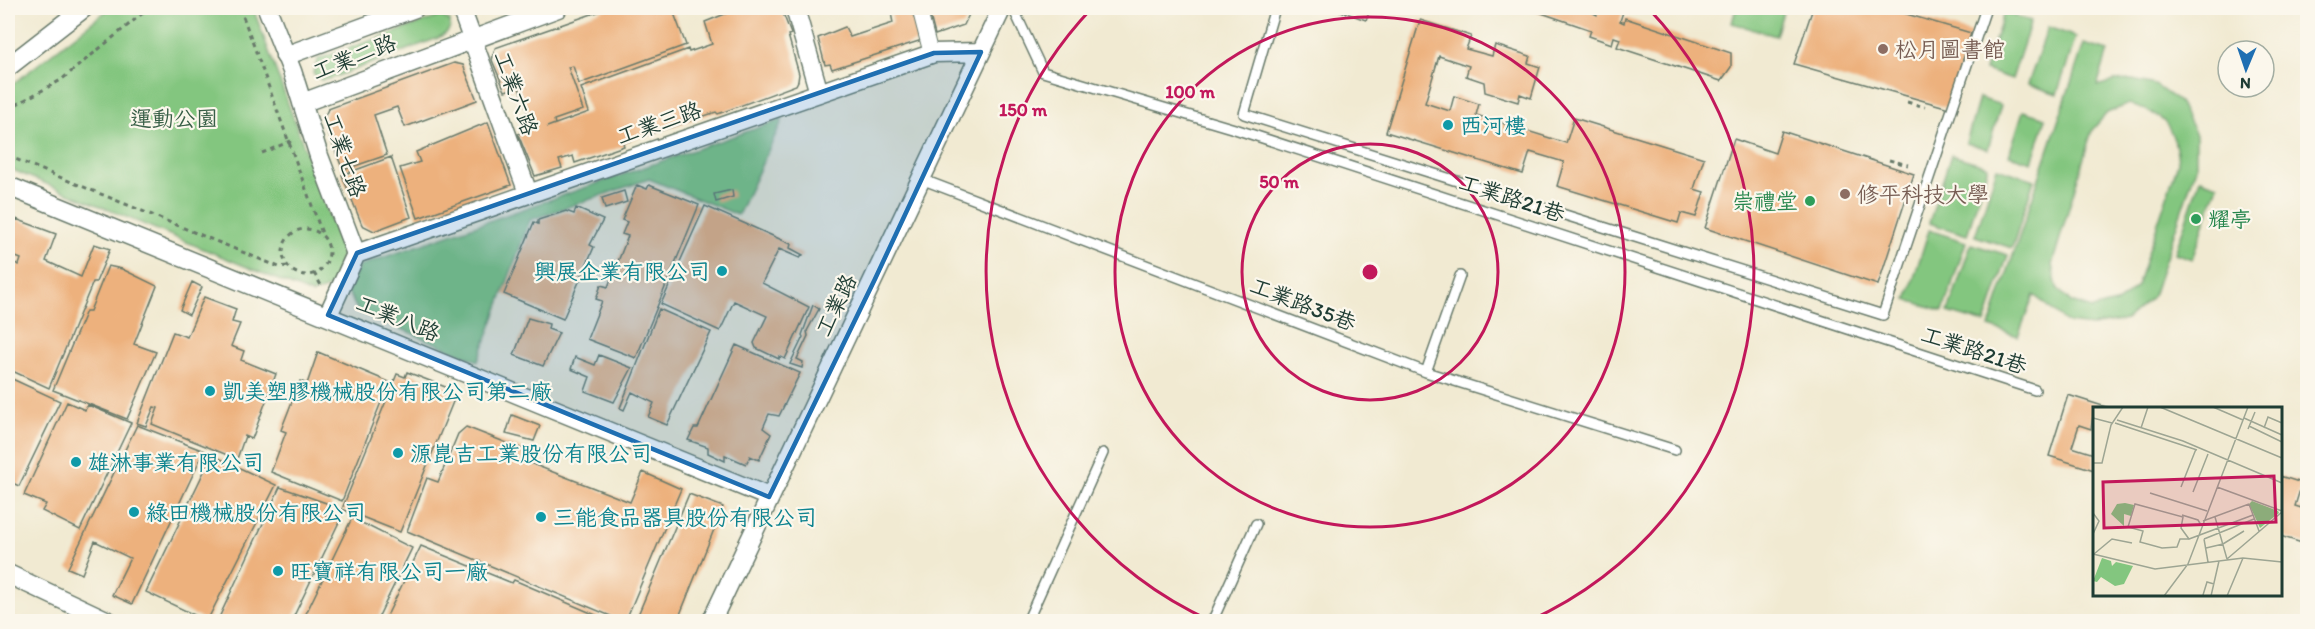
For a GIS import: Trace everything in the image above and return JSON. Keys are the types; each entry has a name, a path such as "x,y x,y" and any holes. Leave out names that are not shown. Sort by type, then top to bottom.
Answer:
{"street":[{"path":"8,67 84,8"},
{"name":"工業七路","path":"267,8 356,254"},
{"name":"工業二路","path":"285,56 415,8"},
{"name":"工業六路","path":"460,8 528,194"},
{"name":"工業二路","path":"302,103 558,8"},
{"path":"795,8 819,93"},
{"path":"919,8 931,54"},
{"name":"工業路","path":"711,621 1002,8"},
{"name":"工業三路","path":"356,254 931,54 981,52"},
{"name":"工業八路","path":"8,186 769,497"},
{"path":"328,315 356,254"},
{"path":"8,574 110,621"}],"lane":[{"name":"工業路21巷","path":"1013,8 1043,72 1238,130 2035,390"},
{"path":"1238,130 1275,8"},
{"path":"1244,114 1883,315 1986,8"},
{"name":"工業路35巷","path":"921,179 1426,372 1675,450"},
{"path":"1426,372 1460,276"},
{"path":"1027,621 1103,453"},
{"path":"1212,621 1256,524"}],"path":[{"path":"8,109 61,80 149,8"},
{"path":"8,156 279,267 288,266 301,274 312,274 322,269 329,252 291,141 240,8"},
{"path":"1907,102 1925,107"},
{"path":"262,153 291,141"},
{"path":"1889,160 1908,165"},
{"path":"288,266 283,248 290,233 298,229 310,230 323,236"}],"highlighted area":[{"path":"981,52 875,279 769,497 328,315 351,261 357,253 934,53"}],"green space":[{"name":"運動公園","path":"110,8 253,8 343,253 331,287 312,294 8,168 8,88"},
{"path":"1736,8 1784,8 1776,36 1732,23"},
{"path":"2004,13 2031,21 2012,79 1985,70"},
{"path":"441,16 450,21 450,27 438,38 332,78 321,80 313,73 318,59"},
{"path":"2048,27 2076,37 2057,94 2028,84"},
{"path":"2084,44 2108,51 2097,86 2114,81 2133,80 2155,85 2179,102 2196,135 2196,168 2153,296 2126,320 2092,326 2068,323 2034,295 2018,336 1989,327","holes":["2129,104 2141,108 2166,123 2174,140 2178,163 2137,286 2119,302 2092,309 2071,302 2057,288 2052,265 2092,130 2107,113"]},
{"path":"1979,98 2001,105 1988,149 1966,143"},
{"path":"2023,111 2046,118 2032,162 2009,155"},
{"path":"783,119 738,215 649,179 530,220 478,361 358,311 348,292 359,266"},
{"path":"1951,155 1988,166 1967,235 1929,223"},
{"path":"1997,168 2034,180 2012,248 1975,236"},
{"name":"耀亭","path":"2200,179 2218,185 2192,259 2175,253"},
{"path":"1929,230 1966,242 1943,311 1907,300"},
{"path":"1971,244 2008,255 1985,323 1948,312"}],"building":[{"path":"609,8 672,8 686,45 579,84 573,66 568,67 583,110 554,120 555,124 547,127 589,112 581,88 688,49 689,52 712,44 705,22 730,12 729,8 781,8 791,34 788,35 799,74 798,81 796,85 718,114 716,112 623,143 624,146 575,163 573,156 559,160 562,168 535,176 518,134 533,129 519,87 505,91 492,60 495,48"},
{"path":"890,8 913,8 922,40 832,69 830,64 825,65 818,38 845,27 850,37 893,23"},
{"path":"928,8 972,8 964,25 935,35"},
{"path":"1332,8 1371,8 1366,20"},
{"path":"1527,8 1595,8 1593,13 1597,15 1600,8 1623,12 1620,21 1624,23 1625,18 1731,53 1731,67 1721,81 1617,47 1620,39 1614,37 1612,44 1589,36 1591,30"},
{"name":"松月圖書館","path":"1813,8 1886,8 1971,33 1949,108 1794,64"},
{"name":"西河樓","path":"1420,20 1471,36 1466,49 1492,56 1495,45 1530,56 1528,63 1540,67 1531,98 1520,94 1518,102 1485,92 1484,82 1466,76 1469,66 1439,56 1425,103 1450,111 1454,96 1479,104 1476,115 1566,143 1574,118 1704,158 1694,189 1704,192 1696,217 1681,213 1678,223 1557,186 1564,162 1530,152 1523,174 1386,132"},
{"path":"454,63 463,65 477,100 405,127 397,107 374,115 387,155 343,170 323,120 328,109"},
{"path":"488,122 511,185 418,218 400,168 420,162 416,152"},
{"name":"崇禮堂","path":"1782,131 1914,174 1878,285 1705,228 1734,139 1775,153"},
{"path":"391,157 411,217 374,231 362,225 342,175"},
{"path":"637,185 647,189 649,185 699,205 636,358 587,339 602,301 596,299 601,285 608,287 628,236 622,234 627,222 622,220"},
{"path":"732,190 733,197 716,202 714,194"},
{"path":"624,191 627,202 605,209 602,198"},
{"name":"興展企業有限公司","path":"705,206 791,244 790,248 803,255 800,258 779,249 762,283 809,307 785,359 779,356 779,359 756,348 754,343 767,316 734,301 720,331 661,304"},
{"path":"576,208 603,220 590,245 594,247 563,319 504,294 534,222 538,224 538,220 566,211 574,214"},
{"path":"16,219 56,234 46,261 81,277 94,244 110,249 96,282 93,282 49,388 8,369 8,260 19,265 21,259 8,254 8,243"},
{"path":"108,266 122,269 157,286 134,344 156,352 127,419 53,390 86,311 90,311"},
{"path":"192,282 202,287 189,315 180,310"},
{"name":"凱美塑膠機械股份有限公司第二廠","path":"204,297 236,309 232,322 240,324 231,346 244,351 241,360 276,374 252,439 245,436 237,459 152,424 158,408 154,407 146,426 137,423 173,332 187,337"},
{"path":"813,305 819,309 807,331 808,336 797,359 803,362 802,368 790,364 803,337"},
{"path":"659,309 711,332 667,425 648,417 654,403 632,392 624,410 620,408"},
{"path":"528,318 549,324 548,329 559,333 543,366 514,355"},
{"path":"736,345 800,373 779,416 769,414 763,428 771,434 759,460 750,456 746,464 725,455 725,461 708,453 708,447 688,440 694,428 698,428"},
{"path":"318,352 389,382 342,501 271,472 286,432 281,430 300,381 307,384"},
{"path":"599,355 632,368 614,402 585,391 590,377 571,369 575,357 595,365"},
{"name":"源崑吉工業股份有限公司","path":"407,372 448,388 446,393 455,397 400,532 342,509 397,374 405,377"},
{"path":"8,377 60,401 19,486 8,481"},
{"path":"2068,395 2106,407 2093,407 2091,429 2079,425 2072,447 2093,454 2093,470 2049,456"},
{"name":"雄淋事業有限公司","path":"67,402 85,410 88,405 131,423 80,530 42,511 46,504 24,495"},
{"path":"512,415 540,426 534,441 506,434"},
{"name":"綠田機械股份有限公司","path":"137,425 204,451 132,604 112,595 130,558 95,541 82,574 68,568"},
{"name":"三能食品器具股份有限公司","path":"466,427 525,450 522,460 630,502 643,472 681,489 625,622 407,531 427,478 438,482 458,434"},
{"path":"212,455 276,485 207,621 146,592"},
{"path":"2282,477 2302,483 2295,506 2308,510 2308,545 2282,537"},
{"name":"旺寶祥有限公司一廠","path":"280,487 332,505 326,515 340,520 291,622 217,622"},
{"path":"689,494 723,507 677,622 635,622"},
{"path":"352,518 412,548 376,622 302,622"},
{"path":"421,546 512,583 514,580 612,622 384,622"}],"place":[{"name":"松月圖書館","path":"1883,49"},
{"name":"西河樓","path":"1448,125"},
{"name":"修平科技大學","path":"1845,194"},
{"name":"崇禮堂","path":"1810,201"},
{"name":"耀亭","path":"2196,219"},
{"name":"興展企業有限公司","path":"722,271"},
{"name":"凱美塑膠機械股份有限公司第二廠","path":"210,391"},
{"name":"源崑吉工業股份有限公司","path":"398,453"},
{"name":"雄淋事業有限公司","path":"76,462"},
{"name":"綠田機械股份有限公司","path":"134,512"},
{"name":"三能食品器具股份有限公司","path":"541,517"},
{"name":"旺寶祥有限公司一廠","path":"278,571"}]}
